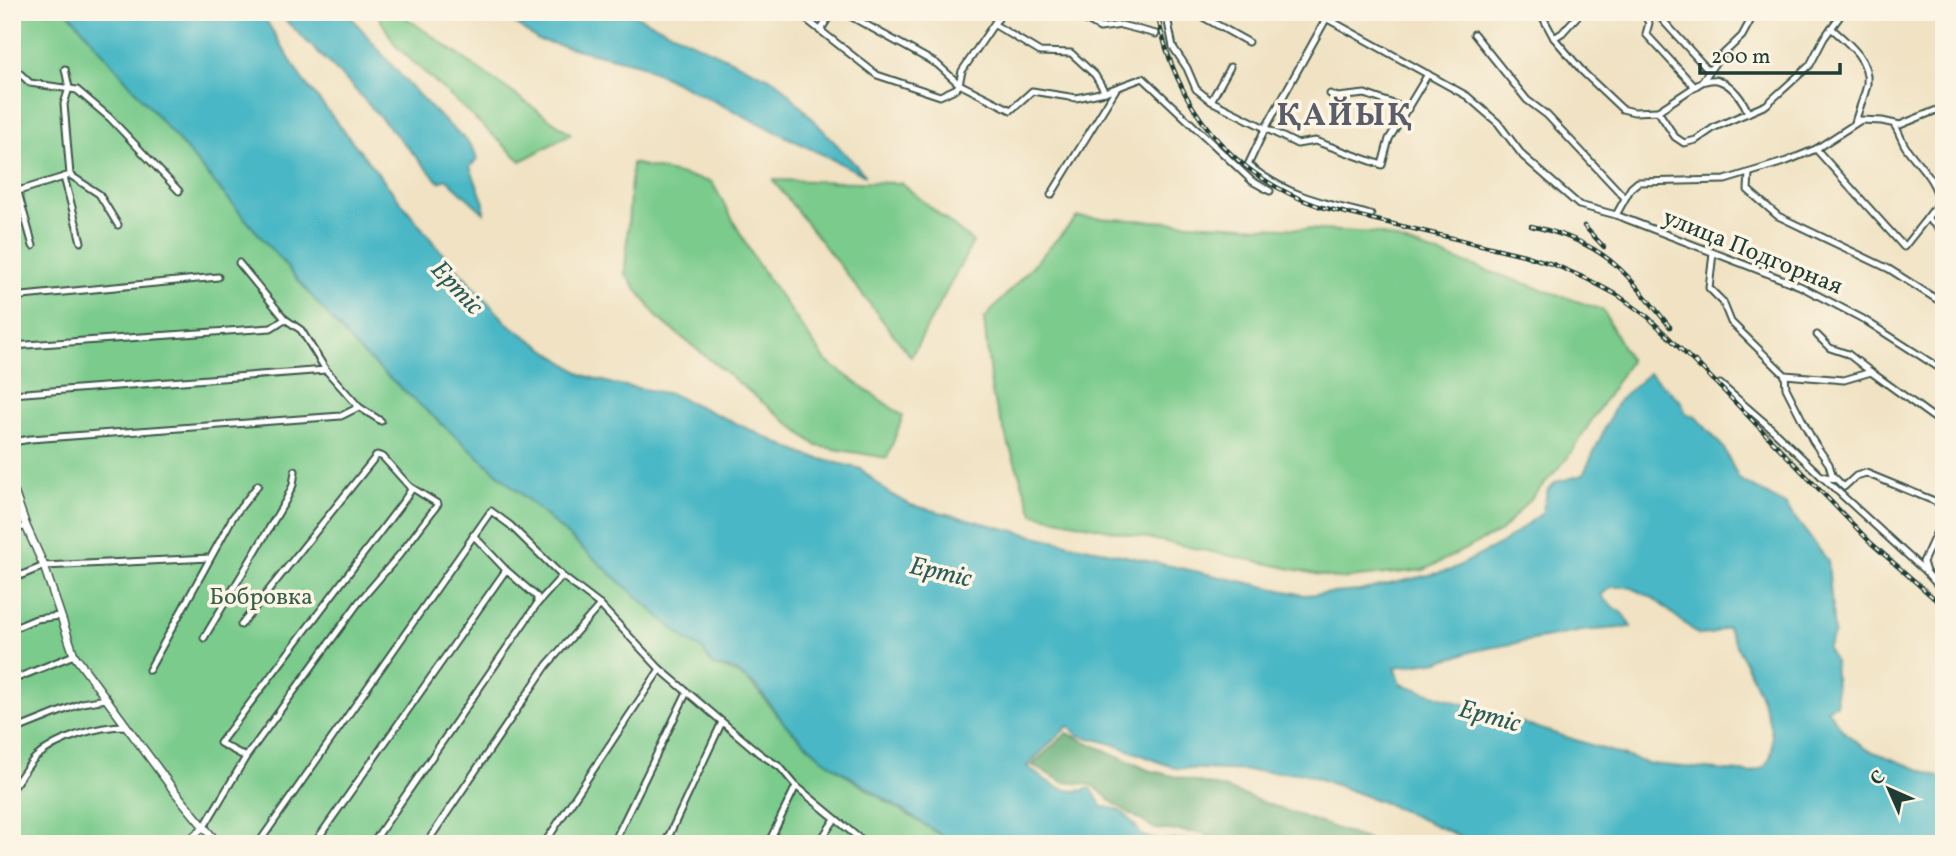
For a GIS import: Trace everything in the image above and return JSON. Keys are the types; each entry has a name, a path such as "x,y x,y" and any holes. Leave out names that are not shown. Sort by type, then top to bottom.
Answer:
{"street":[{"path":"797,12 877,75 940,96 957,88 962,71 1002,12"},
{"path":"820,31 832,12"},
{"path":"843,12 937,64 959,84 1012,110 1032,91 1076,98 1116,89 1143,78 1252,181 1270,191"},
{"path":"986,12 1040,52 1071,53 1095,75 1105,92"},
{"path":"1071,12 1100,28 1121,25 1156,34"},
{"path":"1166,12 1173,47 1188,68 1196,89 1211,101 1297,144 1315,141 1382,165 1389,139 1428,75"},
{"path":"1194,12 1248,42"},
{"name":"улица Подгорная","path":"1315,12 1328,15 1478,105 1498,124 1523,156 1579,205 1616,215 1800,286 1839,305 1944,371"},
{"path":"1540,12 1554,38 1583,72 1622,109 1634,112 1658,111 1693,86 1713,80 1723,81 1739,96 1748,113"},
{"path":"1554,38 1581,12"},
{"path":"1702,82 1742,36 1755,12"},
{"path":"1658,111 1675,137 1684,142 1696,141 1715,127 1766,106 1810,65 1843,12"},
{"path":"1693,86 1646,34 1649,23 1645,14 1657,14 1709,71"},
{"path":"1328,15 1248,165 1286,191 1371,215"},
{"path":"1831,28 1855,50 1864,67 1866,86 1855,122"},
{"path":"1474,34 1522,95 1541,109 1625,198"},
{"path":"12,66 30,83 77,90 110,118 179,191"},
{"path":"1211,101 1230,67"},
{"path":"65,69 69,88 64,104 69,143 67,176 81,242"},
{"path":"1051,195 1116,89"},
{"path":"1330,94 1338,97 1365,94 1408,109"},
{"path":"1616,215 1635,184 1643,181 1725,180 1816,149 1855,122 1868,120 1895,126 1944,107"},
{"path":"1816,149 1904,247 1927,218 1942,205 1934,184 1905,145 1895,126"},
{"path":"12,171 15,192 33,246"},
{"path":"1749,173 1748,190 1778,216 1889,269 1944,304"},
{"path":"15,192 67,176 99,194 118,225"},
{"path":"1927,218 1944,233"},
{"path":"1713,253 1709,288 1723,302 1731,322 1785,375 1844,380 1871,372"},
{"path":"239,263 285,319 302,330 326,370 359,407 380,421"},
{"path":"12,296 218,277"},
{"path":"12,346 271,328 285,319"},
{"path":"1818,335 1830,348 1848,354 1944,425"},
{"path":"12,394 326,370"},
{"path":"1785,375 1786,388 1813,441 1829,464 1835,479 1844,487 1856,476 1866,472 1944,505"},
{"path":"1720,384 1926,572 1944,592"},
{"path":"12,442 341,416 359,407"},
{"path":"184,844 204,827 246,757 359,602 438,504 409,486 383,457 377,455 240,625"},
{"path":"204,638 290,493 295,471"},
{"path":"1821,476 1835,479"},
{"path":"149,670 233,517 258,485"},
{"path":"12,486 75,655 126,726 218,844"},
{"path":"246,757 220,743 405,499 411,490 409,486"},
{"path":"258,844 491,511 510,525 562,576 600,605 660,668 687,692 760,754 780,767 796,786 866,844"},
{"path":"1926,572 1924,556 1944,516"},
{"path":"12,531 26,526"},
{"path":"473,535 506,570 537,597 537,604"},
{"path":"12,579 44,566 210,558"},
{"path":"314,844 506,570"},
{"path":"372,844 537,604 562,576"},
{"path":"426,844 547,664 600,605"},
{"path":"12,629 36,619 60,616"},
{"path":"12,680 75,655"},
{"path":"544,844 660,668"},
{"path":"613,844 687,692"},
{"path":"12,731 82,703 106,699"},
{"path":"665,844 722,722"},
{"path":"12,788 34,758 49,747 97,728 126,726"},
{"path":"768,844 796,786"},
{"path":"818,844 835,820"}],"green space":[{"name":"Бобровка","path":"12,12 68,12 357,349 686,640 703,650 713,666 738,674 755,688 786,725 823,758 949,840 951,844 12,844"},
{"path":"376,12 398,12 571,134 521,161 396,46"},
{"path":"632,163 712,182 755,260 826,361 903,416 887,458 817,446 658,318 625,273"},
{"path":"773,180 901,183 973,242 911,357"},
{"path":"1077,217 1377,233 1603,310 1630,361 1566,460 1501,531 1424,570 1339,579 1033,514 992,396 984,319"},
{"path":"1067,733 1148,770 1224,788 1379,844 1209,844 1204,833 1155,829 1113,803 1093,785 1063,782 1032,765"}],"water":[{"name":"Ертіс","path":"68,12 261,12 302,79 437,247 507,323 583,375 613,384 672,394 805,455 861,469 888,493 911,505 1039,537 1304,595 1359,591 1451,570 1501,544 1542,513 1548,489 1556,482 1583,475 1618,401 1649,373 1681,401 1686,414 1695,416 1723,447 1739,479 1785,505 1828,561 1834,633 1827,648 1834,661 1837,704 1827,709 1844,732 1866,749 1944,779 1944,844 1477,844 1385,803 1303,773 1175,768 1113,744 1078,735 1068,726 1027,766 1064,789 1073,791 1091,788 1102,807 1121,812 1142,836 1157,840 1204,839 1201,844 955,844 823,759 785,724 757,687 732,669 713,666 703,650 686,640 357,349","holes":["1612,587 1630,587 1653,598 1699,635 1711,634 1727,627 1768,717 1772,752 1765,766 1751,773 1650,764 1401,684 1395,667 1440,661 1474,651 1582,631 1631,627 1625,616 1601,595"]},
{"path":"277,12 347,12 409,85 473,149 477,159 470,167 484,203 484,213 447,179 439,182 350,84"},
{"path":"493,12 628,12 778,82 866,176 639,64 538,40"}],"railway":[{"path":"1157,12 1165,46 1177,78 1193,107 1212,133 1234,156 1260,176 1321,207 1524,255 1555,265 1619,296 1648,317 1700,368"},
{"path":"1531,226 1557,233 1596,250 1626,274 1670,327"},
{"path":"1584,226 1604,247"},
{"path":"1695,361 1871,543 1944,607"}],"district":[{"name":"ҚАЙЫҚ","path":"1345,114"}]}
